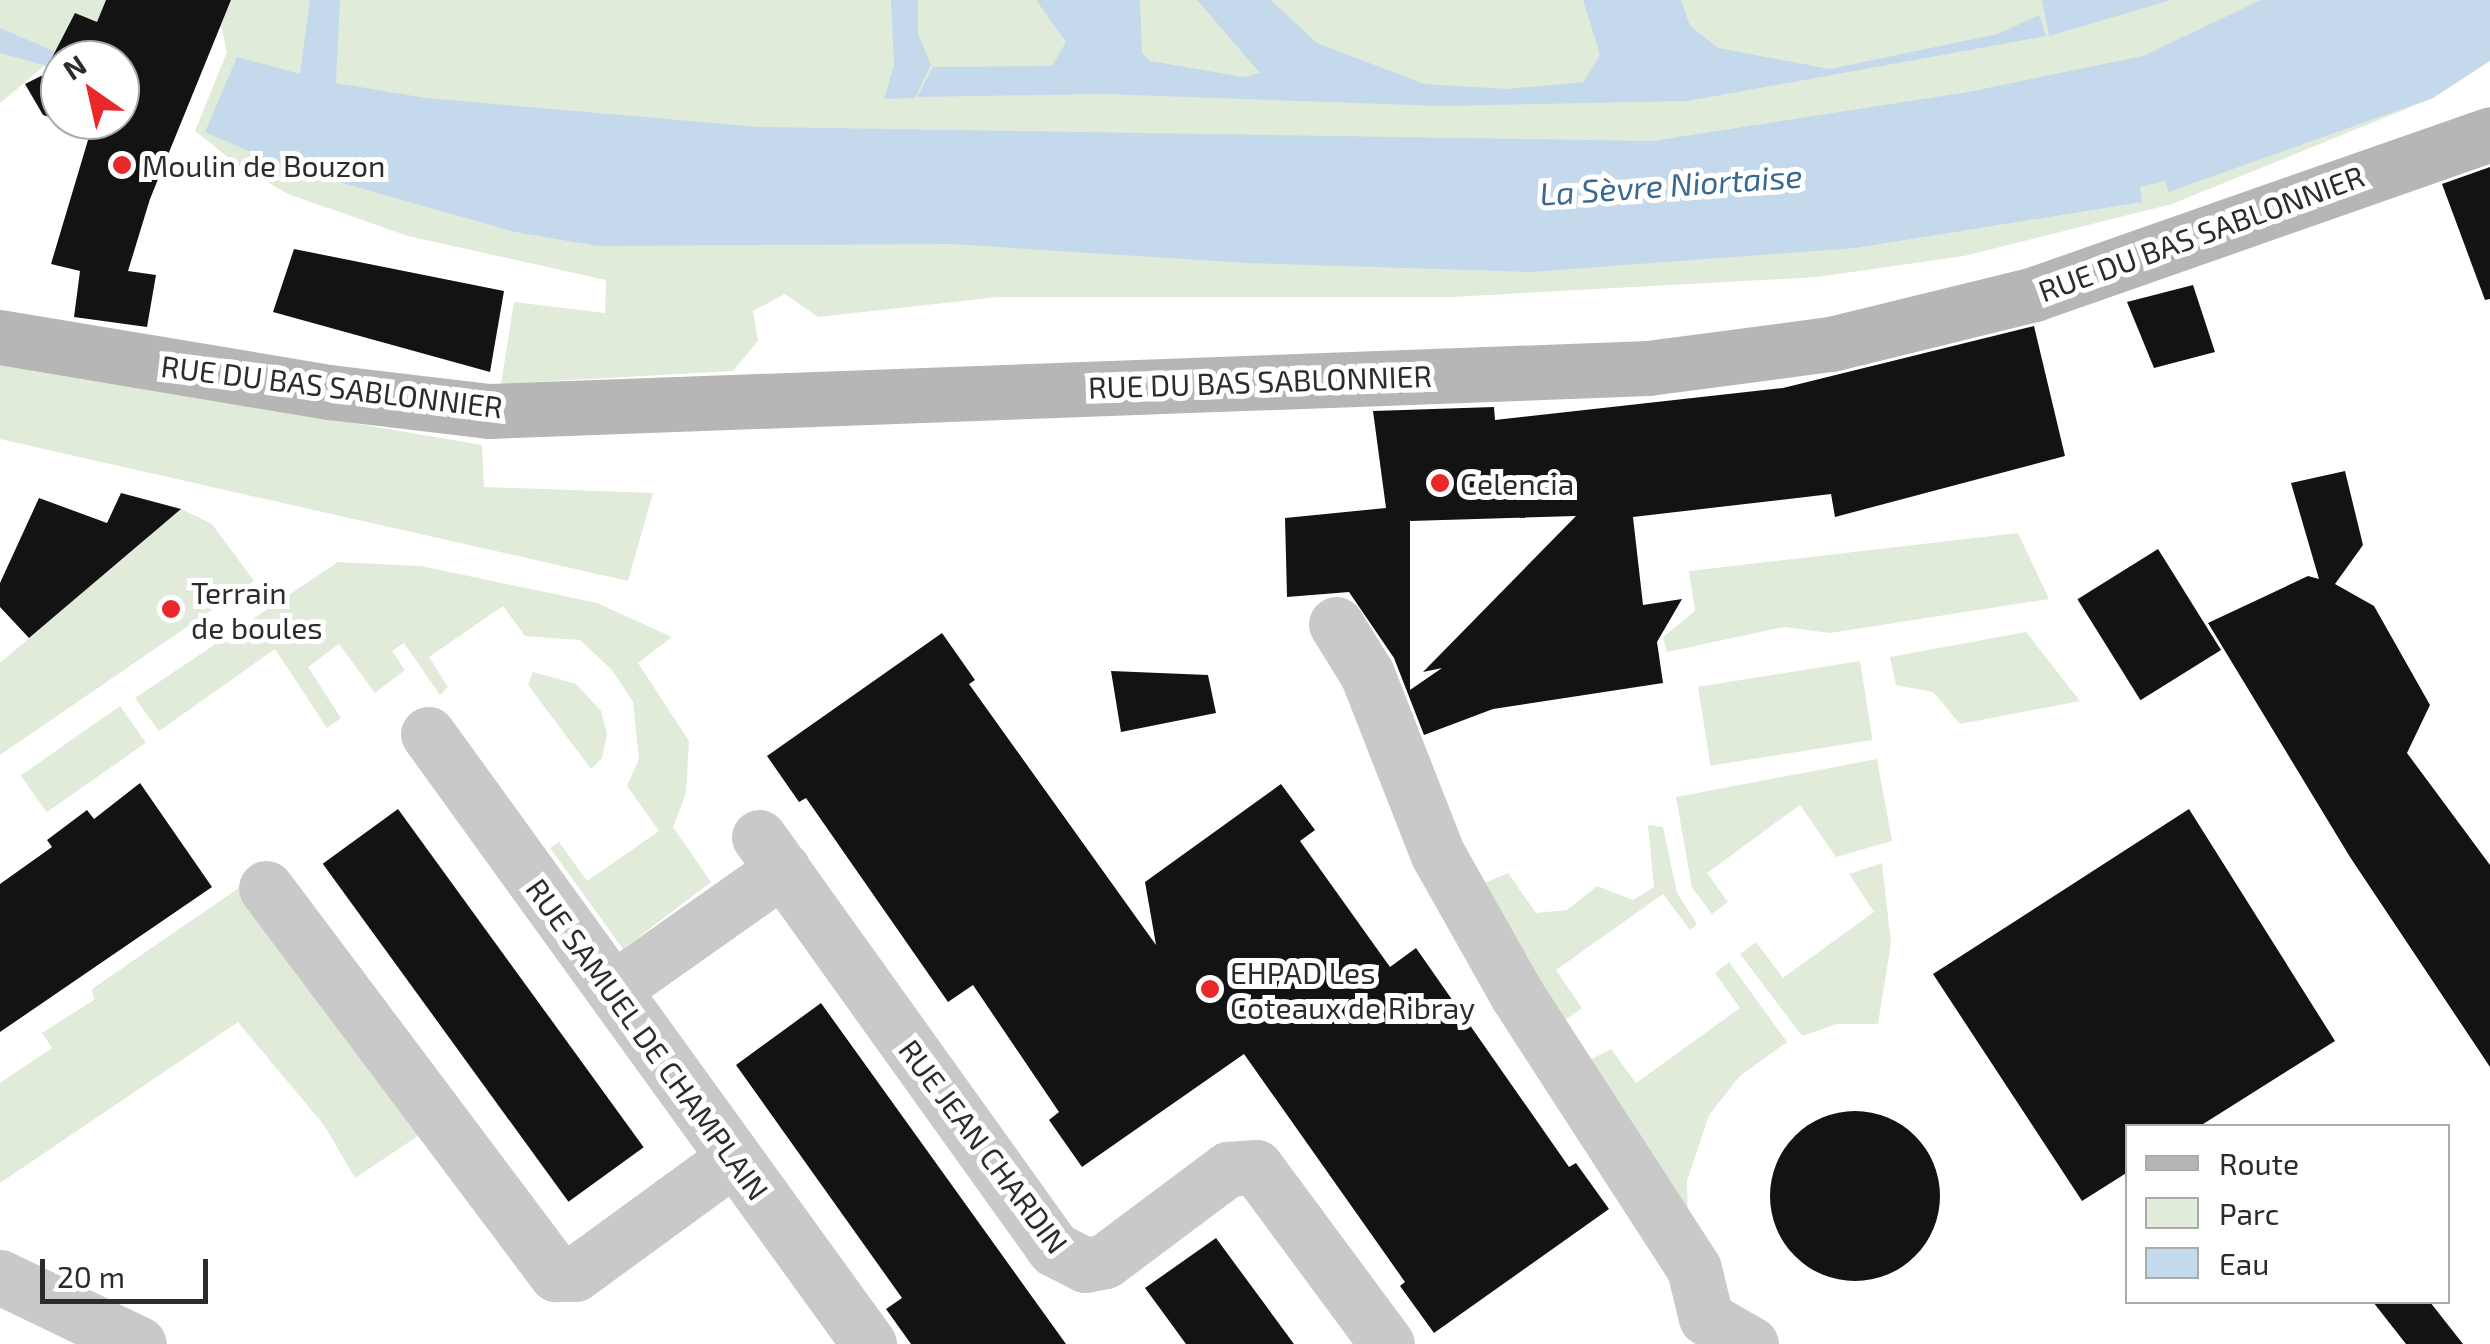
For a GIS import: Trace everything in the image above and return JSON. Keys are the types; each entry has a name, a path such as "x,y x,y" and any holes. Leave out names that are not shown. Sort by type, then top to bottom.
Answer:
{"street":[{"name":"RUE DU BAS SABLONNIER","path":"0,337 329,392 489,411 1648,368 1831,344 2034,294 2490,134"},
{"path":"1336,624 1367,674 1437,852 1545,1042 1694,1269 1708,1335"},
{"name":"RUE SAMUEL DE CHAMPLAIN","path":"428,734 869,1344"},
{"name":"RUE JEAN CHARDIN","path":"612,989 771,853 1054,1250 1086,1265 1105,1261 1228,1169 1256,1167 1387,1344"},
{"path":"266,888 556,1274 575,1274 734,1158"},
{"path":"0,1277 139,1344"}],"green space":[{"path":"0,0 106,0 97,22 75,40 40,40 40,70 0,103"},
{"path":"231,0 2410,0 2433,98 2172,204 1964,256 1817,277 1452,297 998,297 818,317 785,294 753,311 758,341 733,371 501,384 514,302 605,313 606,280 408,236 288,194 238,165 195,131 227,52 221,26"},
{"path":"0,363 482,445 484,487 653,493 628,581 0,439"},
{"path":"181,509 212,524 254,581 0,755 0,663"},
{"path":"2018,533 2049,599 1830,633 1784,627 1667,652 1663,637 1695,611 1689,571"},
{"path":"338,562 421,566 597,603 672,637 638,663 689,741 686,793 673,827 711,882 623,949 550,848 559,842 587,881 659,831 627,786 639,759 633,702 612,670 580,640 525,636 503,606 429,657 448,687 440,695 404,643 392,651 405,670 375,693 339,644 308,667 341,718 327,728 275,649 159,731 135,698"},
{"path":"2026,632 2080,701 1960,724 1933,692 1896,685 1890,657"},
{"path":"1860,661 1873,740 1711,766 1698,687"},
{"path":"533,672 576,684 601,711 607,734 602,758 591,769 528,685"},
{"path":"120,706 146,743 47,812 21,775"},
{"path":"1877,759 1892,841 1836,857 1800,805 1707,873 1728,902 1712,914 1692,888 1676,797"},
{"path":"1648,825 1663,827 1677,893 1697,924 1690,930 1663,894 1556,970 1582,1008 1564,1021 1482,884 1508,873 1536,913 1567,910 1597,886 1633,900 1654,887"},
{"path":"1882,863 1891,943 1878,1024 1837,1024 1802,1036 1740,954 1756,942 1783,978 1874,912 1849,874"},
{"path":"246,883 424,1132 355,1178 324,1125 238,1022 0,1183 0,1083 52,1048 42,1033 94,1000 92,989"},
{"path":"1729,962 1787,1042 1740,1076 1709,1115 1687,1181 1688,1227 1584,1063 1611,1049 1636,1083 1740,1008 1715,973"}],"water":[{"name":"La Sèvre Niortaise","path":"310,0 340,0 336,83 425,98 760,127 1653,141 1968,92 2143,56 2261,0 2490,0 2490,61 2433,98 2168,192 2166,181 2140,187 2142,202 1855,248 1531,272 1246,263 951,244 598,246 515,232 283,166 205,132 237,57 300,74"},
{"path":"891,0 918,0 918,34 931,65 915,98 884,99 894,65"},
{"path":"1036,0 1140,0 1142,53 1150,61 1243,77 1260,73 1197,0 1271,0 1317,43 1424,84 1508,89 1584,82 1600,54 1583,0 1681,0 1690,26 1718,48 1830,69 1998,34 2039,15 2046,36 1688,101 1441,106 1103,94 917,97 933,67 1052,66 1066,42"},
{"path":"2042,0 2171,0 2049,36"},
{"path":"0,28 40,45 40,64 0,53"}],"building":[{"name":"Moulin de Bouzon","path":"106,0 231,0 150,199 128,271 156,275 147,327 74,317 80,271 51,264 88,140 140,140 140,40 61,40 75,13 97,22"},
{"name":"Moulin de Bouzon","path":"40,76 40,110 25,84"},
{"path":"2490,167 2490,299 2485,300 2442,184"},
{"path":"294,249 504,291 490,372 273,312"},
{"path":"2193,285 2215,352 2154,368 2127,302"},
{"path":"2034,326 2065,456 1835,517 1831,494 1633,517 1643,605 1682,599 1657,642 1663,683 1493,709 1424,735 1394,658 1349,592 1287,597 1285,518 1386,508 1373,411 1494,407 1495,420 1783,388","holes":["1576,516 1423,672 1442,668 1410,690 1410,521"]},
{"path":"2345,471 2363,545 2335,584 2374,606 2430,705 2407,753 2490,865 2490,1067 2350,857 2208,623 2308,576 2319,579 2291,483"},
{"path":"121,493 181,509 29,638 0,607 0,583 39,498 107,523"},
{"path":"2158,549 2221,650 2140,700 2077,599"},
{"name":"EHPAD Les Coteaux de Ribray","path":"942,633 975,680 969,684 1156,945 1145,882 1281,784 1315,830 1300,841 1390,967 1416,948 1569,1167 1576,1163 1609,1209 1434,1333 1400,1286 1405,1282 1244,1054 1082,1167 1049,1120 1059,1112 973,985 948,1002 806,798 799,802 767,756"},
{"path":"1111,671 1208,675 1216,713 1121,732"},
{"path":"140,783 212,887 0,1032 0,884 52,847 47,840 87,810 94,819"},
{"path":"398,809 644,1147 568,1202 323,864"},
{"path":"2189,809 2335,1041 2203,1124 2125,1124 2125,1174 2082,1201 1933,974"},
{"path":"821,1003 1066,1344 911,1344 886,1309 902,1298 736,1065"},
{"path":"1855,1111 1887,1118 1915,1136 1933,1164 1940,1196 1933,1228 1915,1256 1887,1274 1855,1281 1823,1274 1795,1256 1777,1228 1770,1196 1777,1164 1795,1136 1823,1118"},
{"path":"1216,1238 1294,1344 1186,1344 1145,1288"},
{"path":"2375,1304 2432,1304 2463,1344 2406,1344"}],"place":[{"name":"Moulin de Bouzon","path":"122,165"},
{"name":"Celencia","path":"1440,483"},
{"name":"Terrain de boules","path":"171,609"},
{"name":"EHPAD Les Coteaux de Ribray","path":"1210,989"}]}
